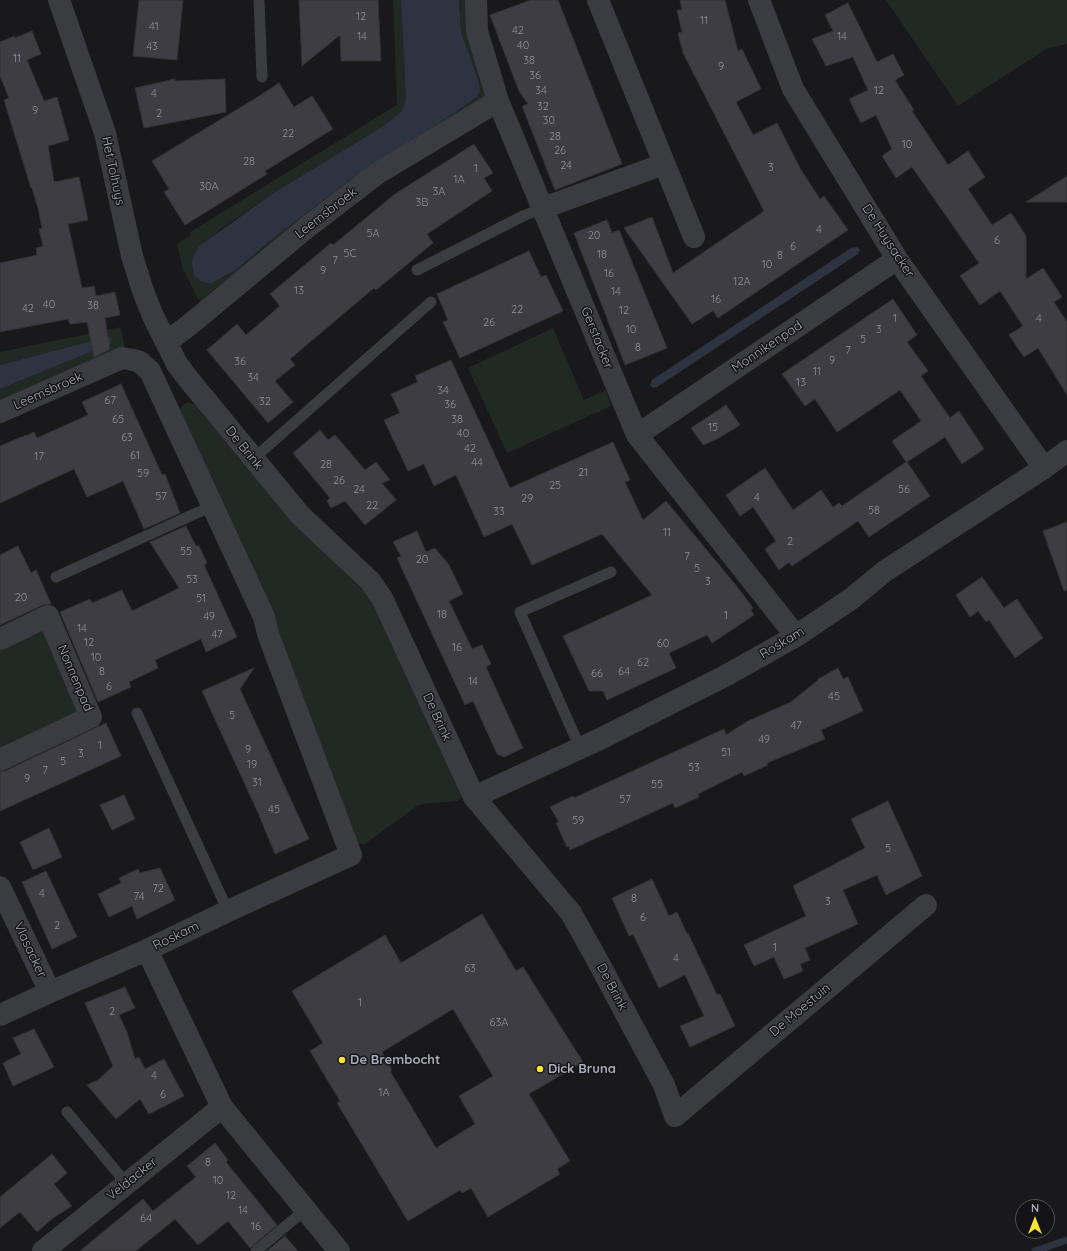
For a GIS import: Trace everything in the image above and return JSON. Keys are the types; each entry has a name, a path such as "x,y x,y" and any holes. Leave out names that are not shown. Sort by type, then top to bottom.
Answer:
{"street":[{"name":"Het Tolhuys","path":"59,0 105,133 132,256 153,316 167,342"},
{"name":"Gerstacker","path":"476,0 478,31 498,101 637,435 796,636"},
{"path":"598,0 694,237"},
{"name":"De Huysacker","path":"759,0 793,88 898,259 1044,468"},
{"name":"Leemsbroek","path":"167,342 305,229 378,173 498,101"},
{"path":"543,208 664,164"},
{"name":"Monnikenpad","path":"637,435 898,259"},
{"name":"De Brink","path":"167,342 178,364 190,381 300,515 370,581 382,598 474,797 571,913 664,1085 675,1116"},
{"name":"Leemsbroek","path":"0,412 118,360 128,358 140,362 150,372 212,506"},
{"name":"Roskam","path":"474,797 580,748 727,675 796,636 851,599 885,571 1044,468 1067,451"},
{"name":"Roskam","path":"0,1015 147,950 351,855 268,634 264,617 212,506"},
{"name":"Nonnenpad","path":"0,638 48,616 91,717 0,760"},
{"name":"Vlasacker","path":"0,887 50,992"},
{"name":"De Moestuin","path":"675,1116 926,905"},
{"path":"147,950 222,1107 339,1251"},
{"name":"Veldacker","path":"42,1251 222,1107"}],"lane":[{"path":"259,0 262,77"},
{"path":"417,270 523,216 543,208"},
{"path":"253,459 431,302"},
{"path":"56,577 212,506"},
{"path":"580,748 520,612 611,572"},
{"path":"137,713 228,911"},
{"path":"67,1112 126,1184"},
{"path":"256,1251 305,1210"}],"shaded area":[{"path":"393,0 401,0 406,100 401,112 382,127 275,192 224,227 199,246 193,257 223,278 236,270 271,240 356,176 447,118 478,79 461,32 459,0 466,0 491,93 219,290 216,288 201,301 198,299 182,267 177,244 191,235 190,232 397,105"},
{"path":"886,0 1067,0 1067,44 1046,49 958,106"},
{"path":"121,327 125,349 0,406 0,389 110,344 107,337 0,365 0,352"},
{"path":"553,328 584,400 606,390 611,406 507,453 468,368"},
{"path":"189,402 194,404 294,523 370,597 460,792 461,797 458,801 417,806 365,844 358,844 180,414 181,408 184,404"},
{"path":"44,624 84,714 0,754 0,644"}],"water":[{"path":"401,0 459,0 461,32 478,79 480,91 477,97 356,176 271,240 236,270 210,284 201,281 194,275 192,264 193,257 199,246 275,192 382,127 401,112 406,100"},
{"path":"857,247 860,250 858,254 657,387 653,388 650,385 652,380 851,248"},
{"path":"107,337 111,338 110,344 0,389 0,365"}],"building":[{"path":"139,0 183,0 177,60 133,56"},
{"path":"299,0 378,0 381,61 341,61 340,35 302,66"},
{"path":"531,0 558,0 622,164 555,190 522,106 528,104 519,91 490,15"},
{"path":"680,0 725,0 738,51 742,49 761,89 736,102 753,135 777,123 801,170 820,199 824,196 848,230 718,318 713,311 692,324 624,228 652,217 673,273 764,211 683,53 678,33 682,32 677,10 682,10"},
{"path":"848,3 877,62 893,54 904,75 895,80 914,110 912,111 948,165 968,151 985,177 968,189 992,225 1011,213 1026,236 1026,279 1043,268 1062,297 1054,302 1067,322 1067,395 1038,348 1024,357 1009,335 1023,326 1000,291 980,305 960,276 979,263 912,167 896,178 882,156 892,149 876,115 861,123 849,99 868,90 853,57 826,66 812,39 833,31 825,15"},
{"path":"32,31 41,54 27,60 44,101 57,97 69,140 48,146 54,182 79,177 88,220 68,224 82,288 94,286 96,296 115,292 120,315 105,318 110,349 94,357 87,322 70,324 68,319 0,332 0,263 37,255 36,248 43,246 39,229 42,228 38,208 4,100 9,98 0,76 0,42"},
{"path":"175,79 175,81 225,79 226,112 144,128 135,88"},
{"path":"279,83 294,107 312,96 333,129 265,171 267,174 185,225 164,192 169,189 152,161"},
{"path":"474,144 493,173 484,178 492,191 427,234 433,243 376,290 374,288 290,359 295,365 275,381 293,402 268,423 207,350 237,324 246,335 280,306 270,294 331,243 333,245 395,194"},
{"path":"1067,176 1067,202 1026,202"},
{"path":"607,220 612,233 619,230 667,348 625,365 574,233"},
{"path":"529,251 541,277 546,275 563,311 460,358 443,322 448,320 437,294"},
{"path":"893,299 917,335 907,342 928,371 921,376 950,418 959,411 984,449 962,464 945,437 907,462 930,496 869,537 858,521 792,566 789,562 779,570 765,549 776,541 753,507 740,516 726,495 765,468 793,510 821,490 833,507 839,503 842,506 906,462 892,441 921,421 900,390 837,432 815,399 805,406 782,374"},
{"path":"451,360 510,488 613,442 630,480 625,482 643,520 666,501 735,584 753,608 751,610 754,615 712,643 707,635 669,653 676,668 607,700 603,691 589,691 563,636 652,595 602,534 532,565 512,524 484,537 456,475 434,486 424,464 408,471 384,420 400,413 391,394 418,382 415,376"},
{"path":"121,384 162,475 165,474 180,513 144,529 123,481 87,497 74,469 0,503 0,446 34,432 37,438 88,415 82,402"},
{"path":"726,405 740,425 717,439 703,445 691,428"},
{"path":"320,430 328,440 335,435 365,470 376,462 390,480 382,483 396,500 365,525 345,501 331,508 327,501 330,498 293,453"},
{"path":"1067,522 1067,590 1064,591 1043,531"},
{"path":"186,526 196,546 199,546 207,563 204,565 237,637 206,652 201,639 155,660 158,668 129,682 131,687 98,702 60,612 90,599 92,603 122,590 132,611 179,588 150,542"},
{"path":"417,531 426,552 435,548 449,565 463,594 449,601 472,649 482,645 491,664 486,667 523,748 504,757 497,754 473,701 465,705 397,558 401,556 393,542"},
{"path":"18,546 31,573 36,570 51,604 43,605 0,625 0,555"},
{"path":"982,577 1004,608 1017,599 1043,638 1015,658 989,620 986,622 978,611 970,617 956,595"},
{"path":"254,668 240,689 309,839 275,854 259,815 202,691"},
{"path":"838,668 843,679 848,677 863,711 821,730 825,739 767,763 768,765 744,776 742,772 698,794 699,797 675,808 673,803 570,850 569,846 567,847 556,823 559,822 550,807 573,796 574,798 724,729 726,735 746,722 791,702 818,679"},
{"path":"106,723 121,756 0,811 0,772"},
{"path":"124,795 135,819 112,830 100,805"},
{"path":"888,801 922,876 886,895 877,875 843,890 858,924 805,948 810,960 800,964 803,971 784,979 774,957 754,966 744,945 806,916 793,886 865,848 851,819"},
{"path":"49,828 62,857 33,870 20,842"},
{"path":"160,868 175,900 137,919 132,906 109,917 98,894 121,883 119,878 138,869 140,873"},
{"path":"46,871 77,937 52,949 22,882"},
{"path":"652,879 669,916 677,912 717,995 720,994 735,1026 690,1047 680,1026 704,1016 685,975 659,988 633,934 629,936 612,898"},
{"path":"482,914 516,971 523,967 583,1062 529,1094 570,1161 557,1169 560,1174 488,1217 471,1188 462,1193 460,1190 408,1221 337,1103 340,1101 310,1051 323,1043 292,991 385,935 401,963","holes":["453,1009 493,1076 459,1096 475,1124 436,1148 390,1071 392,1070 382,1052"]},
{"path":"125,987 135,1008 119,1015 127,1032 135,1059 139,1057 145,1069 164,1059 184,1096 149,1114 140,1099 116,1119 87,1085 98,1080 113,1066 85,1003"},
{"path":"34,1029 54,1067 13,1086 3,1063 21,1054 13,1038"},
{"path":"215,1143 228,1160 226,1162 277,1225 250,1248 228,1221 198,1245 175,1219 136,1251 80,1251 143,1199 153,1211 196,1177 187,1166"},
{"path":"52,1154 67,1173 54,1184 72,1206 53,1218 37,1232 20,1212 0,1228 0,1197"},
{"path":"285,1236 298,1251 267,1251"}],"waterway":[{"path":"1035,1251 1067,1240"}],"place":[{"name":"De Brembocht","path":"342,1060"},
{"name":"Dick Bruna","path":"540,1069"}]}
